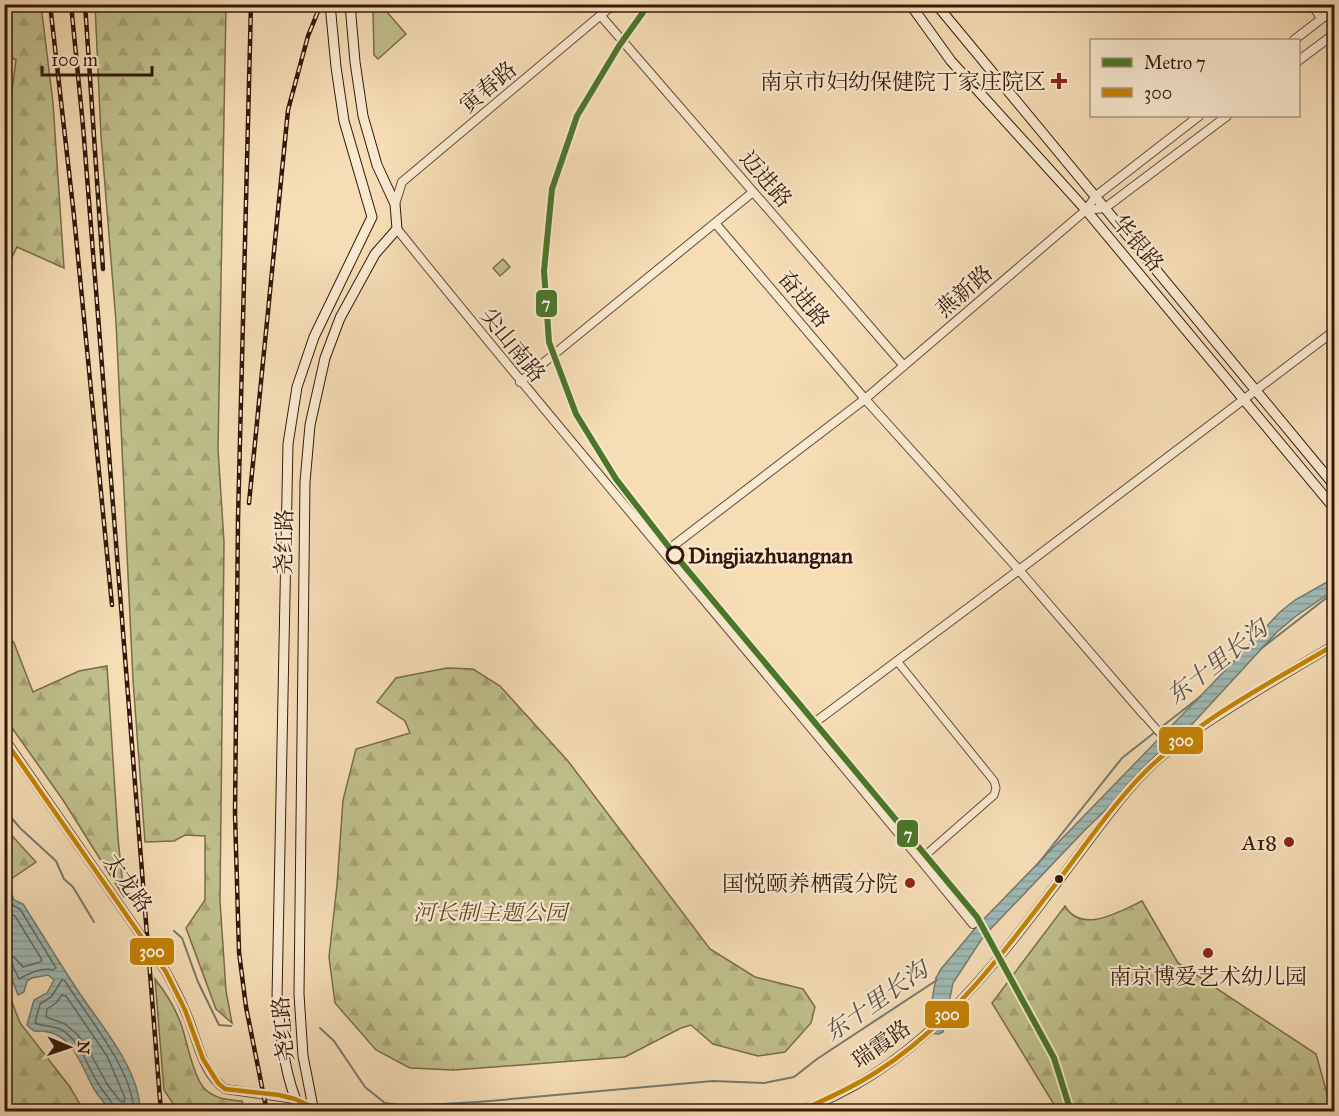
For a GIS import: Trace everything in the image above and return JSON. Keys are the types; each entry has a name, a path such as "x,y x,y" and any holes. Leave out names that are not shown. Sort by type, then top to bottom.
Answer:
{"main road":[{"name":"尧红路","path":"295,1099 283,1053 277,998 288,444 297,387 314,337 372,217 344,121 330,4"},
{"path":"350,4 363,116 377,165 395,204 397,229"},
{"name":"华银路","path":"910,4 951,61 1086,210 1335,508"},
{"name":"华银路","path":"936,4 1335,485"},
{"name":"尧红路","path":"313,1109 303,1056 299,994 304,482 310,425 325,358 340,318 375,254 397,229"},
{"path":"295,1099 301,1112"},
{"name":"太龙路","path":"295,1099 313,1109"}],"street":[{"name":"寅春路","path":"395,204 402,182 614,4"},
{"path":"1311,4 1321,20"},
{"path":"1295,39 1335,9"},
{"name":"迈进路","path":"601,16 904,366"},
{"path":"1300,60 1335,34"},
{"name":"燕新路","path":"665,552 865,399 1086,210 1096,196 1198,117"},
{"path":"1086,210 1106,207 1226,117"},
{"path":"520,382 753,192"},
{"name":"奋进路","path":"715,223 865,399 1019,570 1144,716"},
{"name":"尖山南路","path":"397,229 520,382 665,552 973,924"},
{"path":"810,726 1335,331"},
{"name":"瑞霞路","path":"796,1112 821,1108 896,1058 920,1040 958,1004 1001,956 1093,836 1153,764 1224,711 1335,645"},
{"path":"897,661 994,781 996,788 994,795 921,860"},
{"path":"1144,716 1173,748"},
{"name":"太龙路","path":"4,738 166,972 178,994 202,1057 217,1083 225,1089 295,1099"},
{"path":"313,1109 324,1112"}],"green space":[{"path":"5,4 41,5 53,103 64,268 17,247 5,272 5,128 7,128 16,60 5,54"},
{"path":"95,5 226,5 218,449 224,542 220,901 226,991 232,1023 216,1009 186,928 205,900 205,836 185,835 174,841 145,842 133,680 116,322 101,136"},
{"path":"381,5 406,34 378,59 374,55 373,11"},
{"path":"503,259 510,267 500,276 493,268"},
{"path":"5,633 14,643 33,692 79,671 107,666 124,897 63,800 5,718"},
{"name":"河长制主题公园","path":"447,668 473,669 500,686 568,761 710,949 755,977 803,989 815,1007 811,1023 785,1052 758,1056 713,1044 691,1025 625,1057 454,1070 410,1068 376,1050 335,1003 329,957 343,800 356,749 410,733 405,721 377,702 396,678"},
{"path":"4,827 36,862 5,883 4,883"},
{"path":"1142,901 1178,963 1316,1054 1332,1111 1058,1111 992,1003 1065,906 1072,915 1091,920 1112,915"},
{"path":"155,979 177,1014 200,1083 208,1092 217,1097 242,1101 245,1111 178,1111 164,1090"},
{"path":"4,981 20,1023 70,1087 84,1111 5,1111"}],"water":[{"path":"1334,578 1334,590 1277,632 1184,733 1083,832 983,937 953,983 943,1032 929,1033 927,1028 936,978 978,925 1280,612 1295,600"},
{"path":"9,887 14,900 23,904 127,1065 134,1080 140,1111 111,1111 94,1089 79,1059 64,1039 54,1034 34,1031 27,1025 34,1000 47,993 54,980 48,975 32,978 27,981 24,992 18,995 5,961 5,890"}],"waterway":[{"name":"东十里长沟","path":"1262,648 1334,592"},
{"name":"东十里长沟","path":"1037,865 1122,758 1201,696"},
{"name":"东十里长沟","path":"4,809 20,828 56,861 64,879 73,887 94,922"},
{"name":"东十里长沟","path":"174,931 182,938 198,982 219,1025 231,1026"},
{"name":"东十里长沟","path":"320,1028 334,1041 365,1087 385,1103 405,1106 478,1102 713,1081 764,1083 794,1077 817,1059 937,980"}],"railway":[{"path":"50,4 74,216 112,605"},
{"path":"71,4 83,126 161,1112"},
{"path":"85,4 103,269"},
{"path":"251,4 238,519 235,814 239,952 246,1007 267,1112"},
{"path":"249,503 288,110 308,36 321,4"}],"metro line":[{"name":"7","path":"649,4 619,46 577,116 552,189 544,271 549,342 576,414 616,479 675,555 977,917 1054,1058 1071,1112"}],"transit line":[{"name":"300","path":"797,1112 878,1071 905,1052 955,1007 1021,930 1121,799 1164,755 1209,720 1334,645"},
{"name":"300","path":"4,739 166,972 185,1010 203,1059 218,1083 225,1089 295,1099 323,1112"}],"place":[{"name":"南京市妇幼保健院丁家庄院区","path":"1059,81"},
{"name":"Dingjiazhuangnan","path":"675,555"},
{"name":"A18","path":"1289,842"},
{"name":"国悦颐养栖霞分院","path":"910,883"},
{"name":"南京博爱艺术幼儿园","path":"1208,953"}]}
